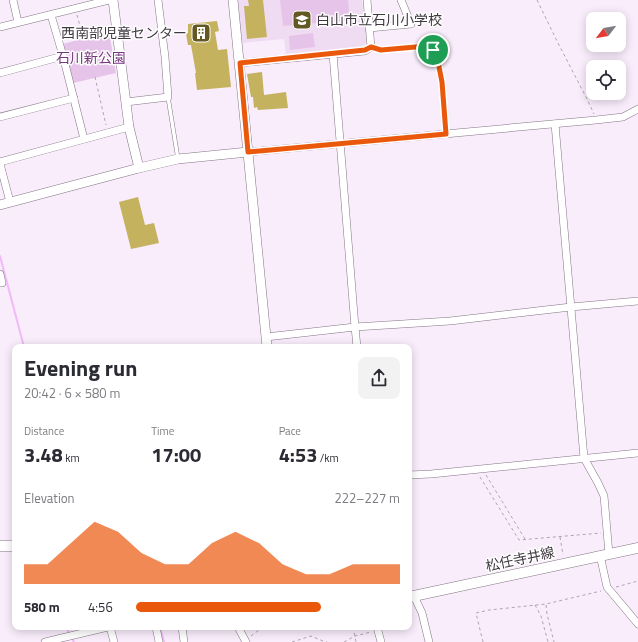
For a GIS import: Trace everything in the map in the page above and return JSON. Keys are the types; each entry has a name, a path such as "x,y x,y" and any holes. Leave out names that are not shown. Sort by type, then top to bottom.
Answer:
{"main road":[{"path":"0,546 12,546"},
{"name":"松任寺井線","path":"412,597 638,548"}],"street":[{"path":"13,0 18,22"},
{"path":"0,27 109,0"},
{"path":"113,0 129,127 139,168"},
{"path":"126,102 168,97 158,0"},
{"path":"233,0 267,344"},
{"path":"240,63 365,50 371,47 366,0"},
{"path":"369,28 411,24 401,0"},
{"path":"51,14 84,139"},
{"path":"333,54 357,344"},
{"path":"0,73 63,56"},
{"path":"0,117 74,98"},
{"path":"0,205 178,159 624,117 638,109"},
{"path":"555,124 584,458 604,496 607,532 604,555 607,586 638,624"},
{"path":"10,202 0,163 129,127"},
{"path":"0,274 2,283 0,283"},
{"path":"266,337 355,327 450,321 638,301"},
{"path":"412,475 638,453"},
{"path":"412,598 422,613 430,642"},
{"path":"46,642 97,630"},
{"path":"110,630 114,642"},
{"path":"157,630 159,642"},
{"path":"182,630 184,642"},
{"path":"240,630 245,641"},
{"path":"378,630 381,642"}],"lane":[{"path":"168,97 178,159"}],"path":[{"path":"537,0 588,101 596,120"},
{"path":"76,8 83,37"},
{"path":"371,47 381,50 427,46 433,50 438,62 442,82 446,134"},
{"path":"95,77 108,132"},
{"path":"478,469 525,540"},
{"path":"478,469 519,540 607,532"},
{"path":"559,536 564,563"},
{"path":"483,642 476,614 489,610 546,604 638,581"},
{"path":"546,604 554,642"},
{"path":"535,605 541,616 548,642"},
{"path":"245,641 259,630"},
{"path":"354,630 356,642"},
{"path":"344,642 372,630"},
{"path":"292,642 311,636 327,642"}],"shaded area":[{"name":"白山市立石川小学校","path":"237,0 362,0 367,42 361,48 286,54 284,39 241,43"}],"green space":[{"path":"280,0 348,0 350,20 283,26"},
{"name":"石川新公園","path":"109,31 116,73 73,83 63,44"},
{"path":"313,33 315,47 290,50 289,36"}],"building":[{"path":"248,0 263,0 267,37 247,39 244,6 249,6"},
{"path":"217,21 219,31 215,32 218,50 227,49 231,87 197,90 196,73 191,45 188,45 186,34 188,33 188,24"},
{"path":"262,72 264,95 286,92 288,108 258,110 257,107 254,108 253,97 251,97 247,74"},
{"path":"138,197 145,225 154,223 159,243 131,249 119,202"}],"waterway":[{"path":"0,256 23,344"},
{"path":"68,630 74,642"},
{"path":"161,630 164,642"}],"place":[{"name":"白山市立石川小学校","path":"302,20"},
{"name":"西南部児童センター","path":"201,33"}],"route":[{"path":"427,46 433,50 438,62 442,82 446,134 248,152 240,63 333,54 365,50 371,47 381,50 427,46"}]}
